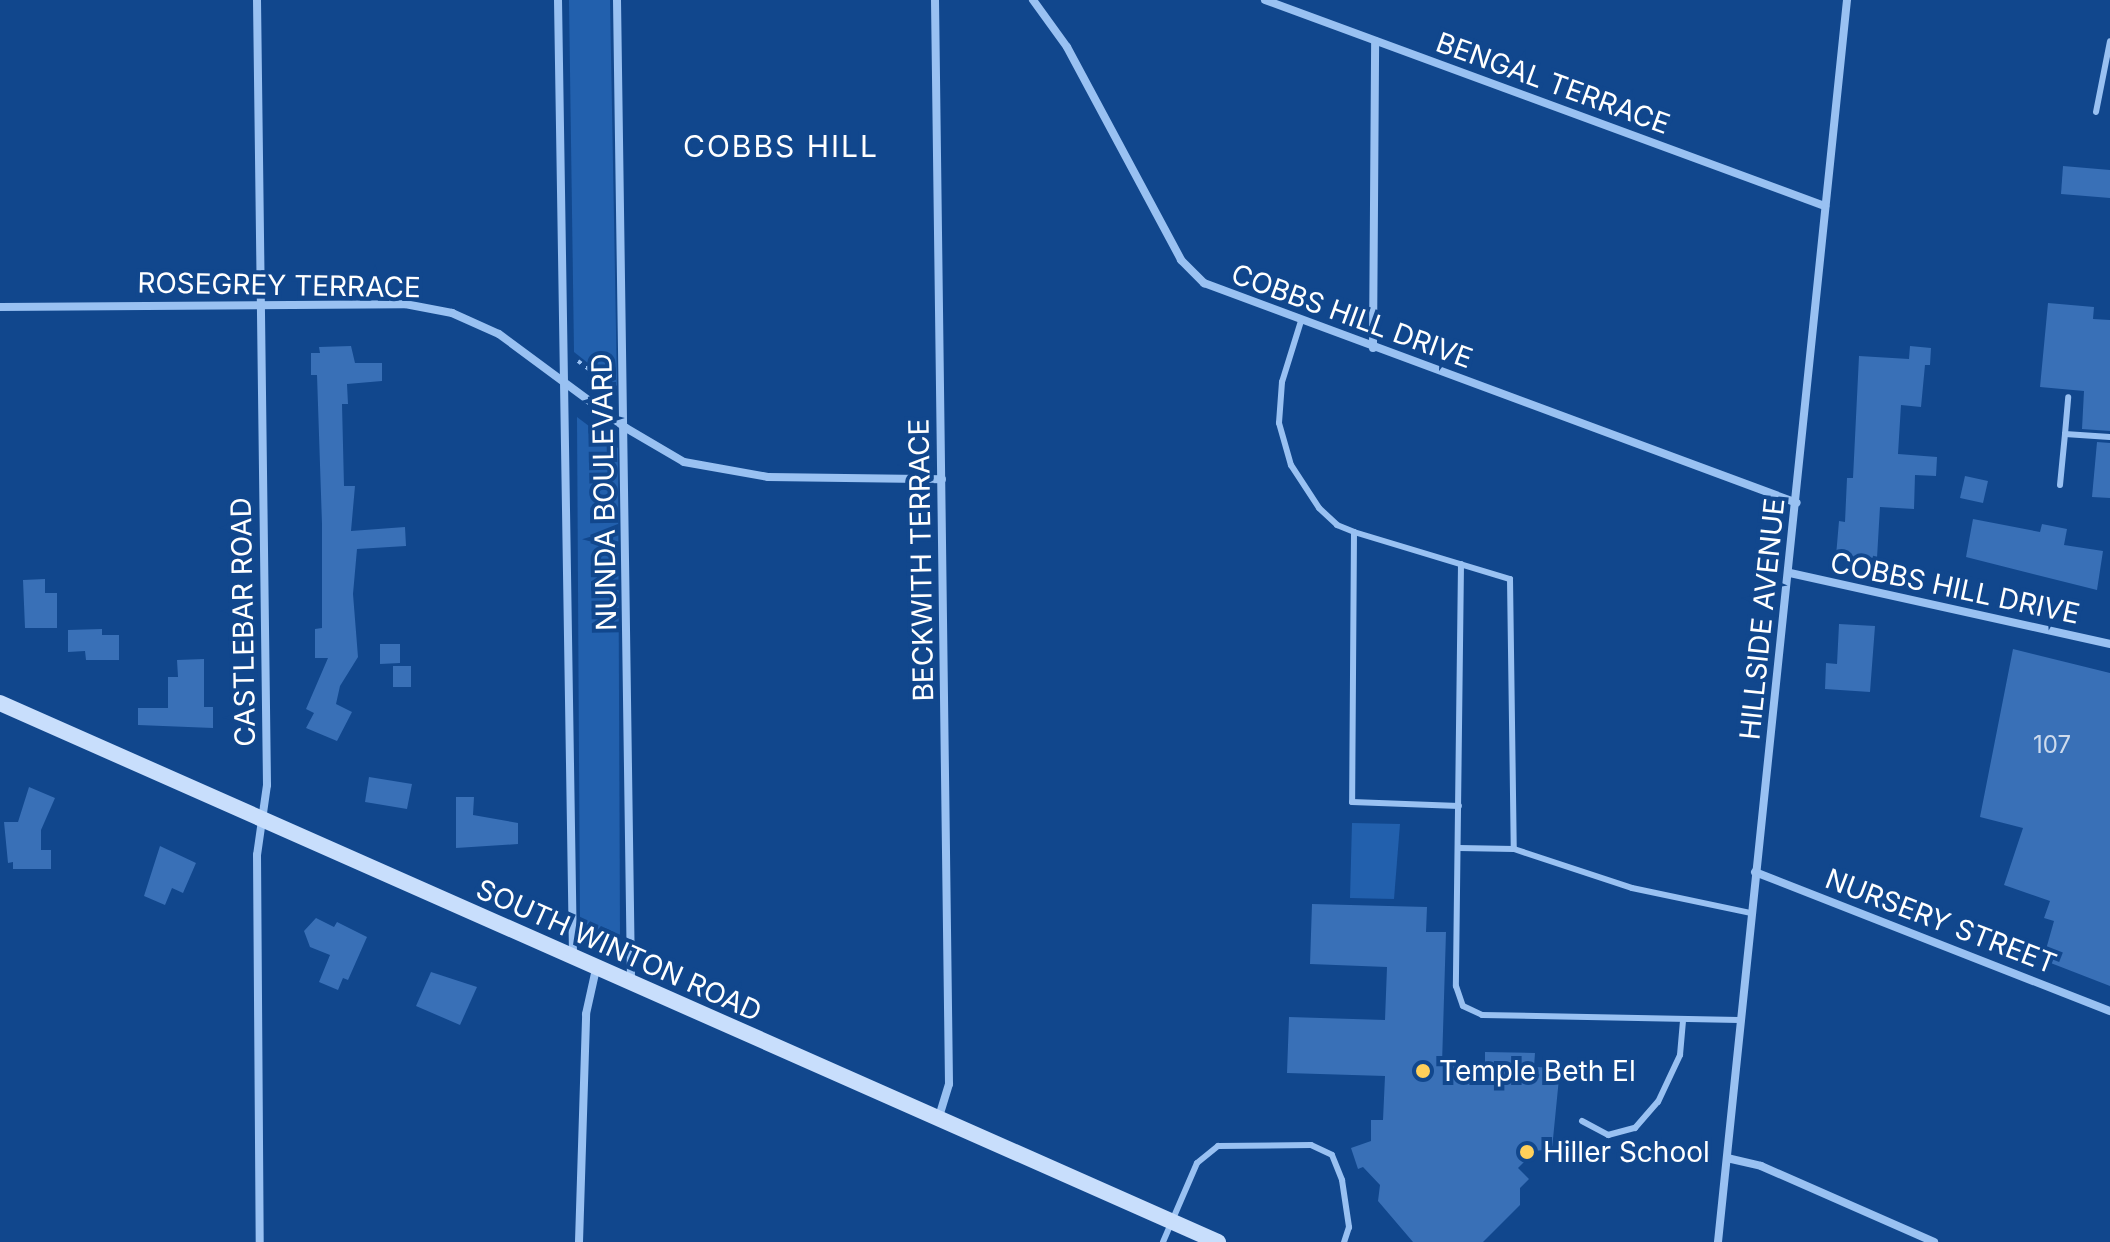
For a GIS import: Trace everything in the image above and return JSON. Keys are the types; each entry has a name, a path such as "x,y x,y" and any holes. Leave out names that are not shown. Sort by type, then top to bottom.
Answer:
{"main road":[{"name":"SOUTH WINTON ROAD","path":"0,703 1218,1242"}],"street":[{"name":"CASTLEBAR ROAD","path":"257,0 264,822 257,855 260,1242"},
{"name":"NUNDA BOULEVARD","path":"558,0 573,959"},
{"name":"NUNDA BOULEVARD","path":"617,0 626,428 631,983"},
{"name":"BECKWITH TERRACE","path":"935,0 949,1084 939,1117"},
{"name":"COBBS HILL DRIVE","path":"1033,0 1067,47 1181,260 1218,291 1797,503"},
{"name":"BENGAL TERRACE","path":"1265,0 1825,206"},
{"name":"HILLSIDE AVENUE","path":"1718,1242 1739,1020 1790,573 1847,0"},
{"path":"1373,348 1375,41"},
{"name":"ROSEGREY TERRACE","path":"0,307 405,304 452,313 499,334 626,428 684,462 736,474 942,479"},
{"name":"COBBS HILL DRIVE","path":"1790,573 2110,644"},
{"name":"NURSERY STREET","path":"1755,872 2110,1011"},
{"path":"579,1242 586,1014 596,969"},
{"path":"1727,1158 1761,1166 1934,1242"}],"lane":[{"path":"2096,112 2110,41"},
{"path":"1301,321 1282,382 1282,441 1319,508 1337,525 1354,532 1510,579 1513,588 1514,849"},
{"path":"2060,485 2068,397"},
{"path":"2065,434 2110,437"},
{"path":"1354,532 1352,802 1459,806"},
{"path":"1461,564 1456,986 1463,1006 1482,1015 1739,1020"},
{"path":"1459,848 1514,849 1632,888 1751,913"},
{"path":"1582,1121 1608,1135 1635,1128 1658,1102 1680,1055 1683,1019"},
{"path":"1163,1242 1197,1163 1218,1146 1311,1145 1332,1155 1342,1180 1349,1227 1344,1242"}],"path":[{"path":"576,359 615,389"}],"shaded area":[{"path":"569,0 610,0 617,386 574,352"},
{"path":"577,417 618,448 620,944 580,925"},
{"path":"1352,823 1400,824 1394,899 1350,898"}],"building":[{"path":"2063,166 2110,170 2110,198 2061,194"},
{"path":"2048,303 2094,307 2093,319 2110,320 2110,431 2082,429 2084,391 2040,387"},
{"path":"351,346 355,363 382,363 382,381 347,384 348,404 342,404 344,486 355,486 351,531 405,527 406,546 357,549 353,594 358,657 340,686 336,704 352,712 337,741 306,728 314,713 306,709 328,658 315,658 315,629 322,628 322,524 317,375 311,375 311,353 320,353 319,347"},
{"path":"1910,346 1931,348 1930,365 1925,365 1921,407 1901,405 1898,454 1937,457 1936,476 1915,475 1914,509 1880,507 1877,558 1836,556 1839,521 1845,522 1847,478 1853,478 1859,356 1909,359"},
{"path":"2097,442 2110,443 2110,498 2092,497"},
{"path":"1965,476 1988,481 1983,503 1960,498"},
{"path":"1973,519 2040,532 2042,524 2067,529 2064,545 2103,551 2097,590 1966,557"},
{"path":"45,579 45,593 57,593 57,628 25,628 23,580"},
{"path":"1839,624 1875,626 1870,692 1825,689 1826,663 1837,664"},
{"path":"102,629 102,635 119,635 119,660 86,660 85,651 68,652 68,630"},
{"path":"380,644 400,644 400,663 380,664"},
{"path":"2013,649 2110,673 2110,986 2043,960 2054,921 2044,918 2050,901 2004,885 2023,828 1980,817"},
{"path":"204,659 204,707 213,707 213,728 138,725 138,708 168,708 168,677 178,677 177,660"},
{"path":"393,666 411,666 411,687 393,687"},
{"path":"369,777 412,784 407,809 365,802"},
{"path":"29,787 55,798 41,830 41,850 51,850 51,869 13,869 13,862 8,863 4,822 18,822"},
{"path":"456,797 474,797 473,815 518,823 518,844 456,848"},
{"path":"160,846 196,863 183,893 172,888 165,905 144,896"},
{"name":"Temple Beth El","path":"1312,904 1427,907 1426,932 1446,932 1442,1064 1485,1066 1485,1052 1535,1053 1534,1067 1560,1068 1552,1149 1535,1151 1518,1168 1529,1179 1520,1188 1520,1205 1483,1242 1413,1242 1378,1201 1380,1185 1363,1167 1358,1169 1351,1148 1371,1141 1371,1120 1383,1120 1385,1076 1287,1073 1289,1017 1385,1020 1387,967 1310,964"},
{"path":"316,918 334,927 337,922 367,937 348,980 343,978 338,990 319,982 330,955 310,947 304,931"},
{"path":"431,972 477,987 460,1025 416,1006"}],"place":[{"name":"Temple Beth El","path":"1423,1071"},
{"name":"Hiller School","path":"1527,1152"}],"district":[{"name":"COBBS HILL","path":"781,146"}]}
